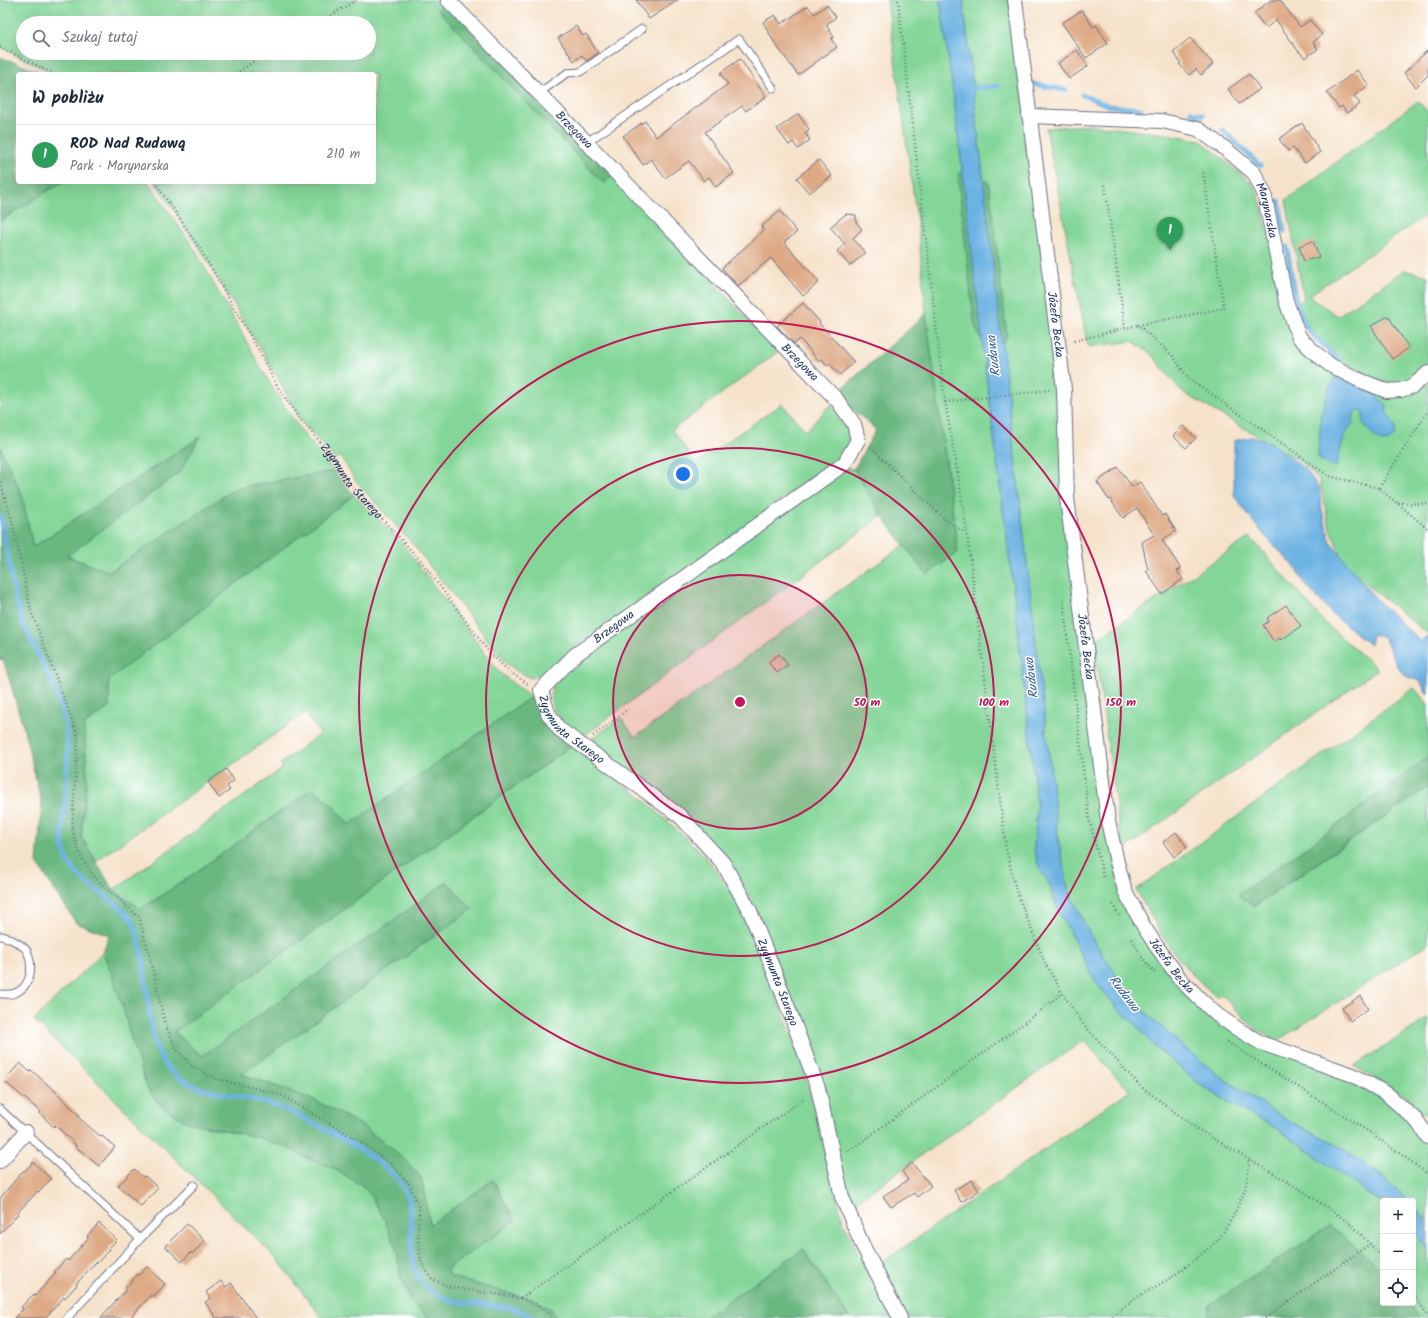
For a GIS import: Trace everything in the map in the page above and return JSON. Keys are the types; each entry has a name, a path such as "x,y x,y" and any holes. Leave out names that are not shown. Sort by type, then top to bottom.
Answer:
{"street":[{"name":"Brzegowa","path":"448,0 837,400 854,424 858,440 844,464 575,654 541,690"},
{"name":"Józefa Becka","path":"1014,0 1064,389 1067,498 1108,821 1116,862 1125,890 1144,926 1161,953 1182,980 1216,1014 1261,1043 1353,1075 1387,1094 1417,1121 1428,1137"},
{"name":"Marynarska","path":"1028,116 1162,122 1198,129 1227,150 1254,173 1264,193 1286,301 1299,337 1330,365 1387,391 1401,390 1413,386 1428,373"},
{"name":"Zygmunta Starego","path":"541,690 548,712 559,729 680,816 723,863 750,911 782,990 818,1088 832,1158 842,1197 862,1244 900,1318"},
{"path":"0,1161 26,1132"}],"lane":[{"path":"539,93 568,73 580,72 642,29"},
{"path":"587,142 739,39 773,88"},
{"path":"0,936 13,940 27,951 32,965 29,979 24,988 14,993 0,994"},
{"path":"0,1109 140,1239"},
{"path":"67,1318 140,1239 194,1185"}],"path":[{"path":"330,16 356,0"},
{"path":"898,0 945,402 967,534 1006,849 1016,890 1027,920 1044,961 1062,994 1083,1024 1140,1086 1199,1130 1298,1188 1334,1212 1353,1226 1380,1255"},
{"path":"0,47 16,55"},
{"path":"26,60 50,72"},
{"path":"239,72 255,60"},
{"path":"1058,344 1138,325 1224,308 1203,171"},
{"name":"Zygmunta Starego","path":"156,184 200,249 259,351 277,386 299,418 335,458 348,482 421,561 491,655 510,672 526,683 541,690"},
{"path":"1105,185 1125,328"},
{"path":"1138,325 1173,356 1188,378 1329,476 1379,488 1428,530"},
{"path":"945,402 1048,390 1048,398"},
{"path":"1379,488 1428,411"},
{"path":"858,440 871,447 950,524 967,534"},
{"path":"0,482 12,520 31,611 78,736 72,829 80,855 97,880 139,917 165,1024 176,1049 191,1065 214,1078 281,1095 361,1142 391,1164 409,1184 419,1208 418,1237 421,1262 432,1279 450,1287 521,1298 537,1304 552,1318"},
{"path":"1398,503 1428,504"},
{"path":"1062,596 1089,818 1104,880"},
{"path":"581,745 628,709"},
{"path":"1111,900 1120,919"},
{"path":"1131,937 1141,956 1155,974"},
{"path":"832,1158 856,1146 1040,1012 1062,994"},
{"path":"1222,1039 1372,1133 1428,1174"},
{"path":"521,1298 818,1088"},
{"path":"1109,1318 1136,1298 1172,1276 1197,1258 1219,1239 1232,1218 1245,1190 1249,1166 1248,1160"},
{"path":"1265,1318 1370,1244"},
{"path":"1416,1297 1428,1316"}],"green space":[{"path":"0,0 448,0 778,352 672,430 696,463 782,404 806,431 831,404 847,426 850,439 846,452 708,553 572,649 543,674 531,678 517,671 506,663 416,548 355,480 340,456 335,459 299,418 277,376 200,249 156,184 376,184 376,72 50,72 26,60 376,60 376,16 16,16 16,55 0,47"},
{"path":"887,0 940,0 953,91 988,391 1015,602 1037,806 1034,848 1038,864 1050,886 1058,910 1095,981 1117,1008 1135,1024 1151,1043 1203,1087 1275,1127 1380,1202 1380,1269 1369,1258 1211,1305 1208,1318 907,1318 880,1264 1130,1090 1116,1077 1084,1040 850,1206 799,1019 752,900 720,855 587,742 621,718 635,737 904,545 927,574 958,552 926,314 918,228"},
{"path":"963,0 1011,0 1118,884 1210,1013 1360,1082 1396,1105 1428,1143 1428,1220 1416,1209 1416,1198 1405,1198 1383,1177 1340,1147 1282,1117 1218,1075 1149,1016 1127,992 1090,935 1069,891 1059,845"},
{"path":"444,3 612,175 604,184 437,9"},
{"path":"0,57 40,72 16,72 16,184 59,184 0,221"},
{"path":"1418,101 1428,112 1428,214 1308,296 1338,316 1404,270 1428,276 1428,366 1409,381 1392,386 1334,359 1307,331 1295,306 1304,299 1286,200"},
{"path":"1090,125 1167,134 1200,140 1253,184 1259,197 1296,341 1368,389 1390,399 1412,395 1428,383 1428,634 1347,569 1330,529 1319,479 1297,459 1182,392 1151,354 1132,341 1088,347 1046,128"},
{"path":"961,171 987,181 989,185 1007,337 1000,345 982,340 974,322 958,176"},
{"path":"59,184 149,184 192,245 273,389 302,432 334,471 236,488 109,572 66,556 180,472 199,438 33,547 22,495 0,447 0,221"},
{"path":"926,314 958,552 927,575 882,516 854,469 876,430 836,394"},
{"path":"200,437 180,472 67,556 109,572 236,488 334,471 354,495 109,679 109,707 84,725 87,776 81,836 113,890 141,909 185,880 313,788 331,804 349,825 531,697 549,727 572,745 174,1032 202,1056 447,882 472,909 242,1074 314,1100 358,1123 398,1153 421,1177 430,1225 493,1180 515,1221 446,1270 451,1277 536,1301 552,1310 556,1318 430,1318 411,1302 401,1278 395,1247 385,1220 366,1188 333,1168 309,1159 286,1147 257,1137 187,1122 162,1107 148,1090 131,1039 123,1007 103,952 109,935 76,923 37,863 42,804 23,726 3,659 0,660 0,447 22,495 33,547"},
{"path":"844,468 854,469 882,516 581,738 561,720 552,705 551,697 552,689 556,680 564,671 581,657"},
{"path":"354,495 400,541 500,673 531,697 349,825 331,804 185,880 141,909 113,890 283,768 280,764 320,734 305,713 96,861 81,836 87,776 84,725 109,707 109,679"},
{"path":"1250,537 1326,624 1378,669 1122,851 1094,641"},
{"path":"1414,688 1428,704 1428,757 1328,832 1238,895 1255,906 1428,787 1428,944 1277,1041 1255,1029 1223,996 1216,997 1189,971 1167,944 1136,890"},
{"path":"572,745 642,798 701,852 730,888 761,957 801,1059 843,1221 868,1274 892,1318 849,1318 803,1249 704,1318 556,1318 552,1310 536,1301 451,1277 446,1270 515,1221 493,1180 430,1225 421,1177 314,1100 242,1074 472,909 447,882 202,1057 174,1032"},
{"path":"1428,757 1428,787 1254,906 1238,895 1328,832"},
{"path":"103,952 123,1007 131,1039 148,1090 162,1107 187,1122 257,1137 286,1147 309,1159 333,1168 366,1188 385,1220 395,1247 401,1278 411,1302 430,1318 322,1318 277,1259 34,1020"},
{"path":"1428,1018 1428,1118 1407,1097 1354,1066"},
{"path":"1329,1226 1369,1258 1380,1269 1380,1306 1411,1306 1419,1318 1208,1318 1210,1305"},
{"path":"1416,1235 1428,1249 1428,1318 1419,1318 1411,1306 1416,1306"},
{"path":"803,1249 849,1318 704,1318"}],"water":[{"name":"Rudawa","path":"940,0 963,0 1059,845 1069,891 1090,935 1127,992 1149,1016 1218,1075 1282,1117 1340,1147 1383,1177 1405,1198 1380,1198 1380,1202 1275,1127 1203,1087 1151,1043 1135,1024 1117,1008 1095,981 1058,910 1050,886 1038,864 1034,848 1037,806 1015,602 988,391 953,91"},
{"path":"1335,376 1364,389 1384,402 1388,408 1385,408 1396,429 1395,435 1388,441 1382,442 1374,436 1363,423 1363,414 1361,409 1354,413 1353,423 1345,433 1336,467 1323,462 1318,456 1324,405"},
{"path":"1251,437 1265,440 1274,444 1280,451 1285,453 1307,471 1319,488 1322,510 1331,543 1364,585 1384,607 1421,642 1426,636 1428,638 1428,695 1420,681 1408,677 1398,668 1384,637 1372,634 1370,645 1331,613 1304,583 1294,566 1251,519 1234,495 1234,441"},
{"path":"1416,1209 1428,1220 1428,1249 1416,1235"}],"building":[{"path":"636,0 678,0 649,19"},
{"path":"1271,0 1280,0 1300,27 1310,20 1322,35 1313,42 1318,49 1305,58 1276,20 1266,28 1254,13"},
{"path":"827,5 836,17 826,25 834,37 831,39 837,47 798,75 774,42 763,22 775,15 781,24 808,6 814,14"},
{"path":"1082,10 1093,27 1096,25 1108,43 1086,58 1062,23"},
{"path":"576,26 583,36 586,34 598,53 587,61 582,55 574,61 558,38"},
{"path":"1190,38 1213,64 1201,75 1196,69 1189,75 1179,64 1181,63 1173,52"},
{"path":"1077,50 1088,66 1069,79 1058,63"},
{"path":"1428,50 1428,75 1416,87 1404,73"},
{"path":"740,59 766,97 746,111 742,106 705,132 734,173 716,187 709,177 704,181 689,161 665,178 651,159 643,165 623,136 645,121 656,137 728,84 720,73"},
{"path":"1357,70 1369,85 1354,96 1360,104 1347,113 1342,106 1339,108 1327,93"},
{"path":"1249,74 1260,89 1239,104 1228,89"},
{"path":"798,114 809,129 805,133 810,140 798,149 793,142 789,145 777,129"},
{"path":"1302,123 1320,152 1305,163 1293,148 1288,151 1279,139"},
{"path":"819,160 832,176 809,193 797,178"},
{"path":"780,211 797,232 784,242 819,282 803,296 771,258 738,286 722,268 764,230 761,227"},
{"path":"846,214 856,215 856,222 862,229 853,238 865,253 850,266 837,251 845,244 830,227"},
{"path":"1313,241 1319,257 1304,261 1299,246"},
{"path":"803,303 854,362 840,375 829,363 827,365 822,359 819,361 800,339 794,344 777,326"},
{"path":"1388,316 1409,348 1392,359 1371,326"},
{"path":"1183,426 1196,438 1186,448 1173,436"},
{"path":"1118,467 1132,487 1140,482 1162,516 1165,514 1176,531 1162,540 1181,569 1177,571 1183,579 1162,594 1146,571 1148,570 1142,542 1154,535 1137,508 1123,518 1097,482"},
{"path":"1286,605 1301,626 1281,640 1280,638 1274,642 1263,625 1269,621 1267,618"},
{"path":"779,654 788,665 777,673 768,662"},
{"path":"226,769 234,781 227,786 230,790 219,798 208,782"},
{"path":"1176,832 1187,847 1174,857 1163,842"},
{"path":"1360,996 1368,1009 1350,1021 1342,1008"},
{"path":"20,1063 30,1072 31,1070 54,1090 79,1115 78,1117 115,1147 99,1166 75,1146 76,1145 55,1125 54,1127 39,1113 41,1112 4,1081"},
{"path":"33,1162 51,1179 17,1213 18,1214 0,1234 0,1198 24,1170 25,1171"},
{"path":"912,1163 931,1186 917,1197 914,1193 891,1207 883,1196 908,1180 902,1171"},
{"path":"134,1169 143,1177 145,1176 158,1188 141,1206 118,1186"},
{"path":"972,1180 979,1191 961,1202 954,1190"},
{"path":"99,1223 117,1240 109,1248 110,1249 97,1263 96,1262 76,1284 77,1285 45,1318 14,1318 23,1309 21,1307 34,1294 35,1296 56,1273 54,1272 66,1259 68,1261"},
{"path":"187,1224 205,1241 192,1254 191,1252 182,1262 165,1246"},
{"path":"147,1267 165,1284 153,1297 151,1295 130,1318 100,1318 126,1290 125,1289 138,1274 139,1275"},
{"path":"221,1281 226,1287 231,1283 256,1318 216,1318 205,1302 210,1299 206,1292"}],"waterway":[{"path":"1028,83 1066,90"},
{"path":"967,89 998,86"},
{"path":"1082,95 1109,106 1141,109"},
{"path":"1191,112 1203,115"},
{"path":"1223,130 1260,166"},
{"path":"1279,201 1284,231"},
{"path":"1287,247 1295,298 1306,326 1312,334 1336,357 1338,361"},
{"path":"0,516 17,606 24,626 52,682 64,717 67,737 68,762 62,832 65,854 68,862 79,876 93,888 115,903 133,923 142,952 149,1012 155,1041 163,1061 171,1071 192,1085 256,1100 284,1109 305,1118 375,1160 397,1178 409,1199 414,1265 418,1277 426,1287 438,1295 451,1300 508,1308 521,1311 534,1318"}],"place":[{"name":"ROD Nad Rudawą","path":"1170,250"}]}
